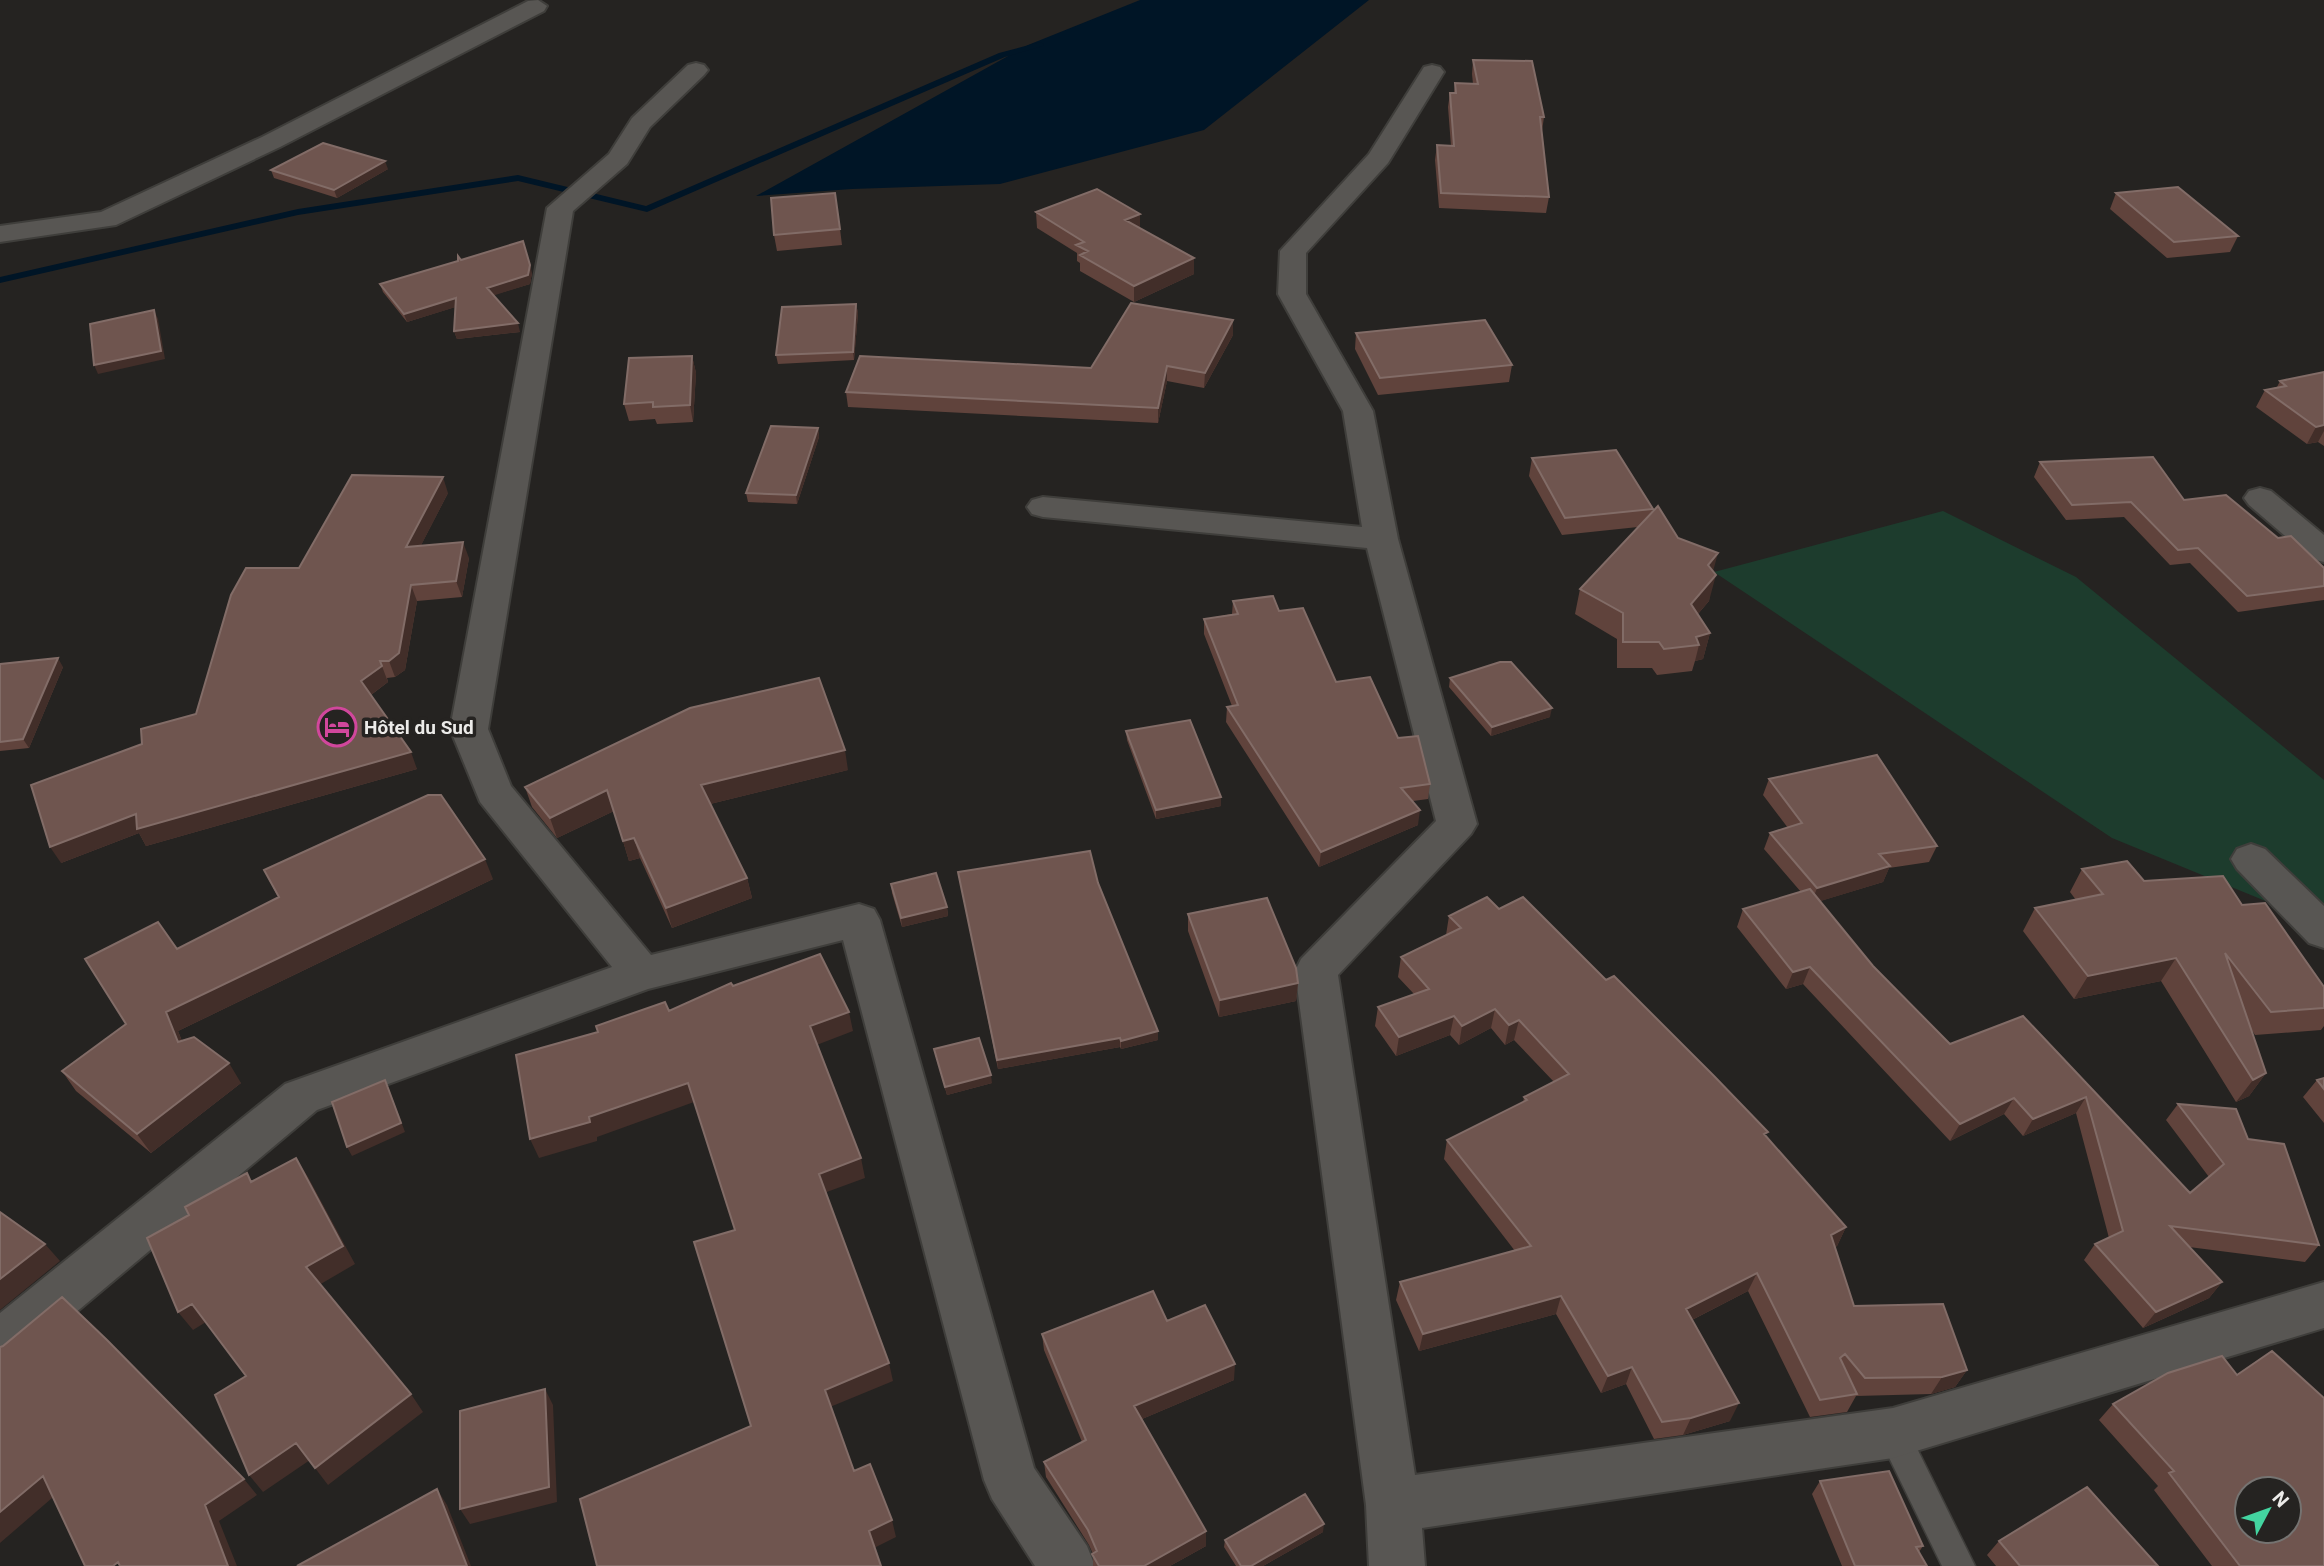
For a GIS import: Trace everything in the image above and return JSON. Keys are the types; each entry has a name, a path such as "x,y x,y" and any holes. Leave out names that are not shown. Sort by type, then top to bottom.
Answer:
{"street":[{"path":"0,234 107,219 271,142 536,6"},
{"path":"642,974 494,792 469,729 560,208 618,159 640,123 696,70"},
{"path":"1397,1566 1393,1505 1316,971 1457,824 1381,540 1358,411 1292,294 1290,275 1293,251 1379,158 1432,72"},
{"path":"2260,498 2324,552"},
{"path":"1043,507 1381,540"},
{"path":"2252,859 2324,932"},
{"path":"0,1344 301,1097 642,974 859,920 1011,1480 1067,1566"},
{"path":"1393,1505 1893,1433 2324,1305"}],"lane":[{"path":"1893,1433 1959,1566"}],"green space":[{"path":"1943,511 2076,577 2324,780 2324,940 2295,913 2112,838 1714,572"}],"water":[{"path":"1140,0 1369,0 1204,130 1000,184 852,189 756,196 1028,45"}],"building":[{"path":"1473,60 1532,61 1544,117 1540,117 1549,197 1441,193 1437,145 1454,146 1450,93 1456,93 1455,83 1478,84"},
{"path":"323,143 385,161 334,190 271,170"},
{"path":"2178,187 2238,236 2174,242 2116,193"},
{"path":"1097,189 1140,214 1125,220 1194,258 1134,286 1080,255 1088,251 1076,245 1084,242 1036,212"},
{"path":"835,193 840,229 774,235 771,198"},
{"path":"523,241 530,265 528,275 487,288 518,323 454,331 456,298 404,314 380,284 458,261 458,256 461,260"},
{"path":"1131,303 1233,320 1205,373 1167,366 1158,408 846,392 860,356 1091,368"},
{"path":"856,304 853,352 776,355 782,307"},
{"path":"154,310 161,351 94,365 90,324"},
{"path":"1485,320 1512,365 1380,378 1356,333"},
{"path":"692,356 690,405 653,407 653,402 624,404 629,358"},
{"path":"2324,372 2324,425 2316,427 2265,390 2286,386 2280,381"},
{"path":"771,426 818,428 796,495 746,493"},
{"path":"1616,450 1653,509 1565,518 1532,458"},
{"path":"2153,457 2184,500 2226,495 2278,538 2291,536 2324,568 2324,586 2247,596 2198,548 2178,550 2131,502 2072,505 2040,462"},
{"path":"352,475 443,477 406,547 463,542 456,581 411,585 399,653 389,661 380,661 382,666 361,681 411,752 137,829 136,814 50,847 31,785 142,744 141,729 196,714 231,595 246,568 299,568"},
{"path":"1658,506 1678,538 1718,553 1708,565 1716,575 1691,604 1710,633 1696,637 1699,645 1664,649 1659,642 1623,642 1623,613 1580,589"},
{"path":"1273,596 1279,611 1303,608 1336,682 1370,677 1398,738 1418,736 1430,784 1401,788 1420,810 1321,852 1227,707 1238,705 1204,619 1238,614 1233,601"},
{"path":"58,658 23,739 0,742 0,664"},
{"path":"1500,662 1511,662 1552,708 1492,727 1450,678"},
{"path":"819,678 845,750 701,785 747,878 666,908 634,838 623,841 607,790 550,818 525,787 690,708"},
{"path":"1190,720 1221,797 1156,810 1126,731"},
{"path":"1877,755 1937,846 1879,854 1890,866 1817,888 1770,833 1802,823 1769,779"},
{"path":"428,795 441,795 485,859 166,1012 178,1042 194,1037 229,1063 137,1134 62,1071 126,1024 85,959 158,922 177,949 279,897 264,870"},
{"path":"1090,851 1098,883 1158,1031 1121,1041 1120,1038 997,1060 958,872"},
{"path":"2127,861 2144,881 2223,876 2242,905 2265,903 2324,987 2324,1008 2271,1012 2225,953 2266,1073 2253,1080 2176,958 2088,976 2035,908 2103,894 2082,869"},
{"path":"936,873 947,907 901,918 891,884"},
{"path":"1810,889 1873,966 1950,1044 2023,1016 2190,1193 2224,1164 2178,1104 2236,1109 2248,1139 2284,1144 2319,1245 2170,1226 2222,1282 2156,1312 2095,1244 2123,1231 2086,1097 2033,1119 2014,1098 1960,1124 1810,967 1793,972 1743,909"},
{"path":"1487,897 1499,909 1523,897 1606,980 1614,976 1768,1132 1764,1134 1846,1227 1831,1235 1854,1306 1943,1304 1967,1370 1942,1377 1865,1378 1845,1354 1840,1358 1857,1394 1820,1400 1757,1273 1686,1309 1739,1403 1691,1418 1662,1422 1632,1367 1608,1376 1561,1296 1423,1334 1400,1282 1531,1246 1447,1140 1527,1100 1524,1097 1569,1074 1519,1020 1509,1025 1495,1009 1462,1026 1454,1016 1399,1037 1378,1007 1429,989 1401,957 1461,928 1449,916"},
{"path":"1267,898 1296,968 1298,983 1220,1000 1188,914"},
{"path":"820,954 849,1012 810,1026 861,1158 819,1174 889,1363 825,1390 854,1471 870,1464 892,1520 869,1531 881,1566 597,1566 580,1499 751,1426 694,1242 735,1230 688,1083 589,1117 590,1122 530,1139 516,1055 598,1032 596,1026 665,1002 669,1011 731,983 733,986"},
{"path":"979,1038 991,1075 945,1087 934,1049"},
{"path":"2324,1078 2324,1089 2317,1080"},
{"path":"385,1080 401,1123 347,1147 332,1102"},
{"path":"296,1158 343,1246 306,1267 411,1394 315,1468 296,1443 249,1475 215,1395 246,1376 192,1304 178,1312 147,1238 189,1215 185,1207 247,1173 251,1182"},
{"path":"0,1212 45,1244 0,1279"},
{"path":"1153,1291 1167,1321 1205,1305 1235,1364 1134,1406 1206,1531 1144,1566 1099,1566 1092,1554 1097,1551 1088,1530 1044,1462 1086,1440 1042,1334"},
{"path":"62,1297 244,1479 205,1505 228,1566 120,1566 118,1562 113,1566 85,1566 43,1476 0,1512 0,1347"},
{"path":"2272,1351 2324,1398 2324,1566 2240,1566 2169,1473 2174,1471 2113,1404 2168,1373 2222,1356 2237,1375"},
{"path":"545,1389 549,1487 460,1509 460,1411"},
{"path":"1889,1471 1923,1546 1916,1547 1927,1566 1855,1566 1820,1481"},
{"path":"2087,1487 2158,1566 2020,1566 1999,1541"},
{"path":"437,1489 467,1566 297,1566"},
{"path":"1305,1494 1324,1524 1251,1566 1241,1566 1225,1540"}],"waterway":[{"path":"0,280 298,212 518,178 647,209 1002,55 1040,44"}],"place":[{"name":"Hôtel du Sud","path":"337,727"}]}
